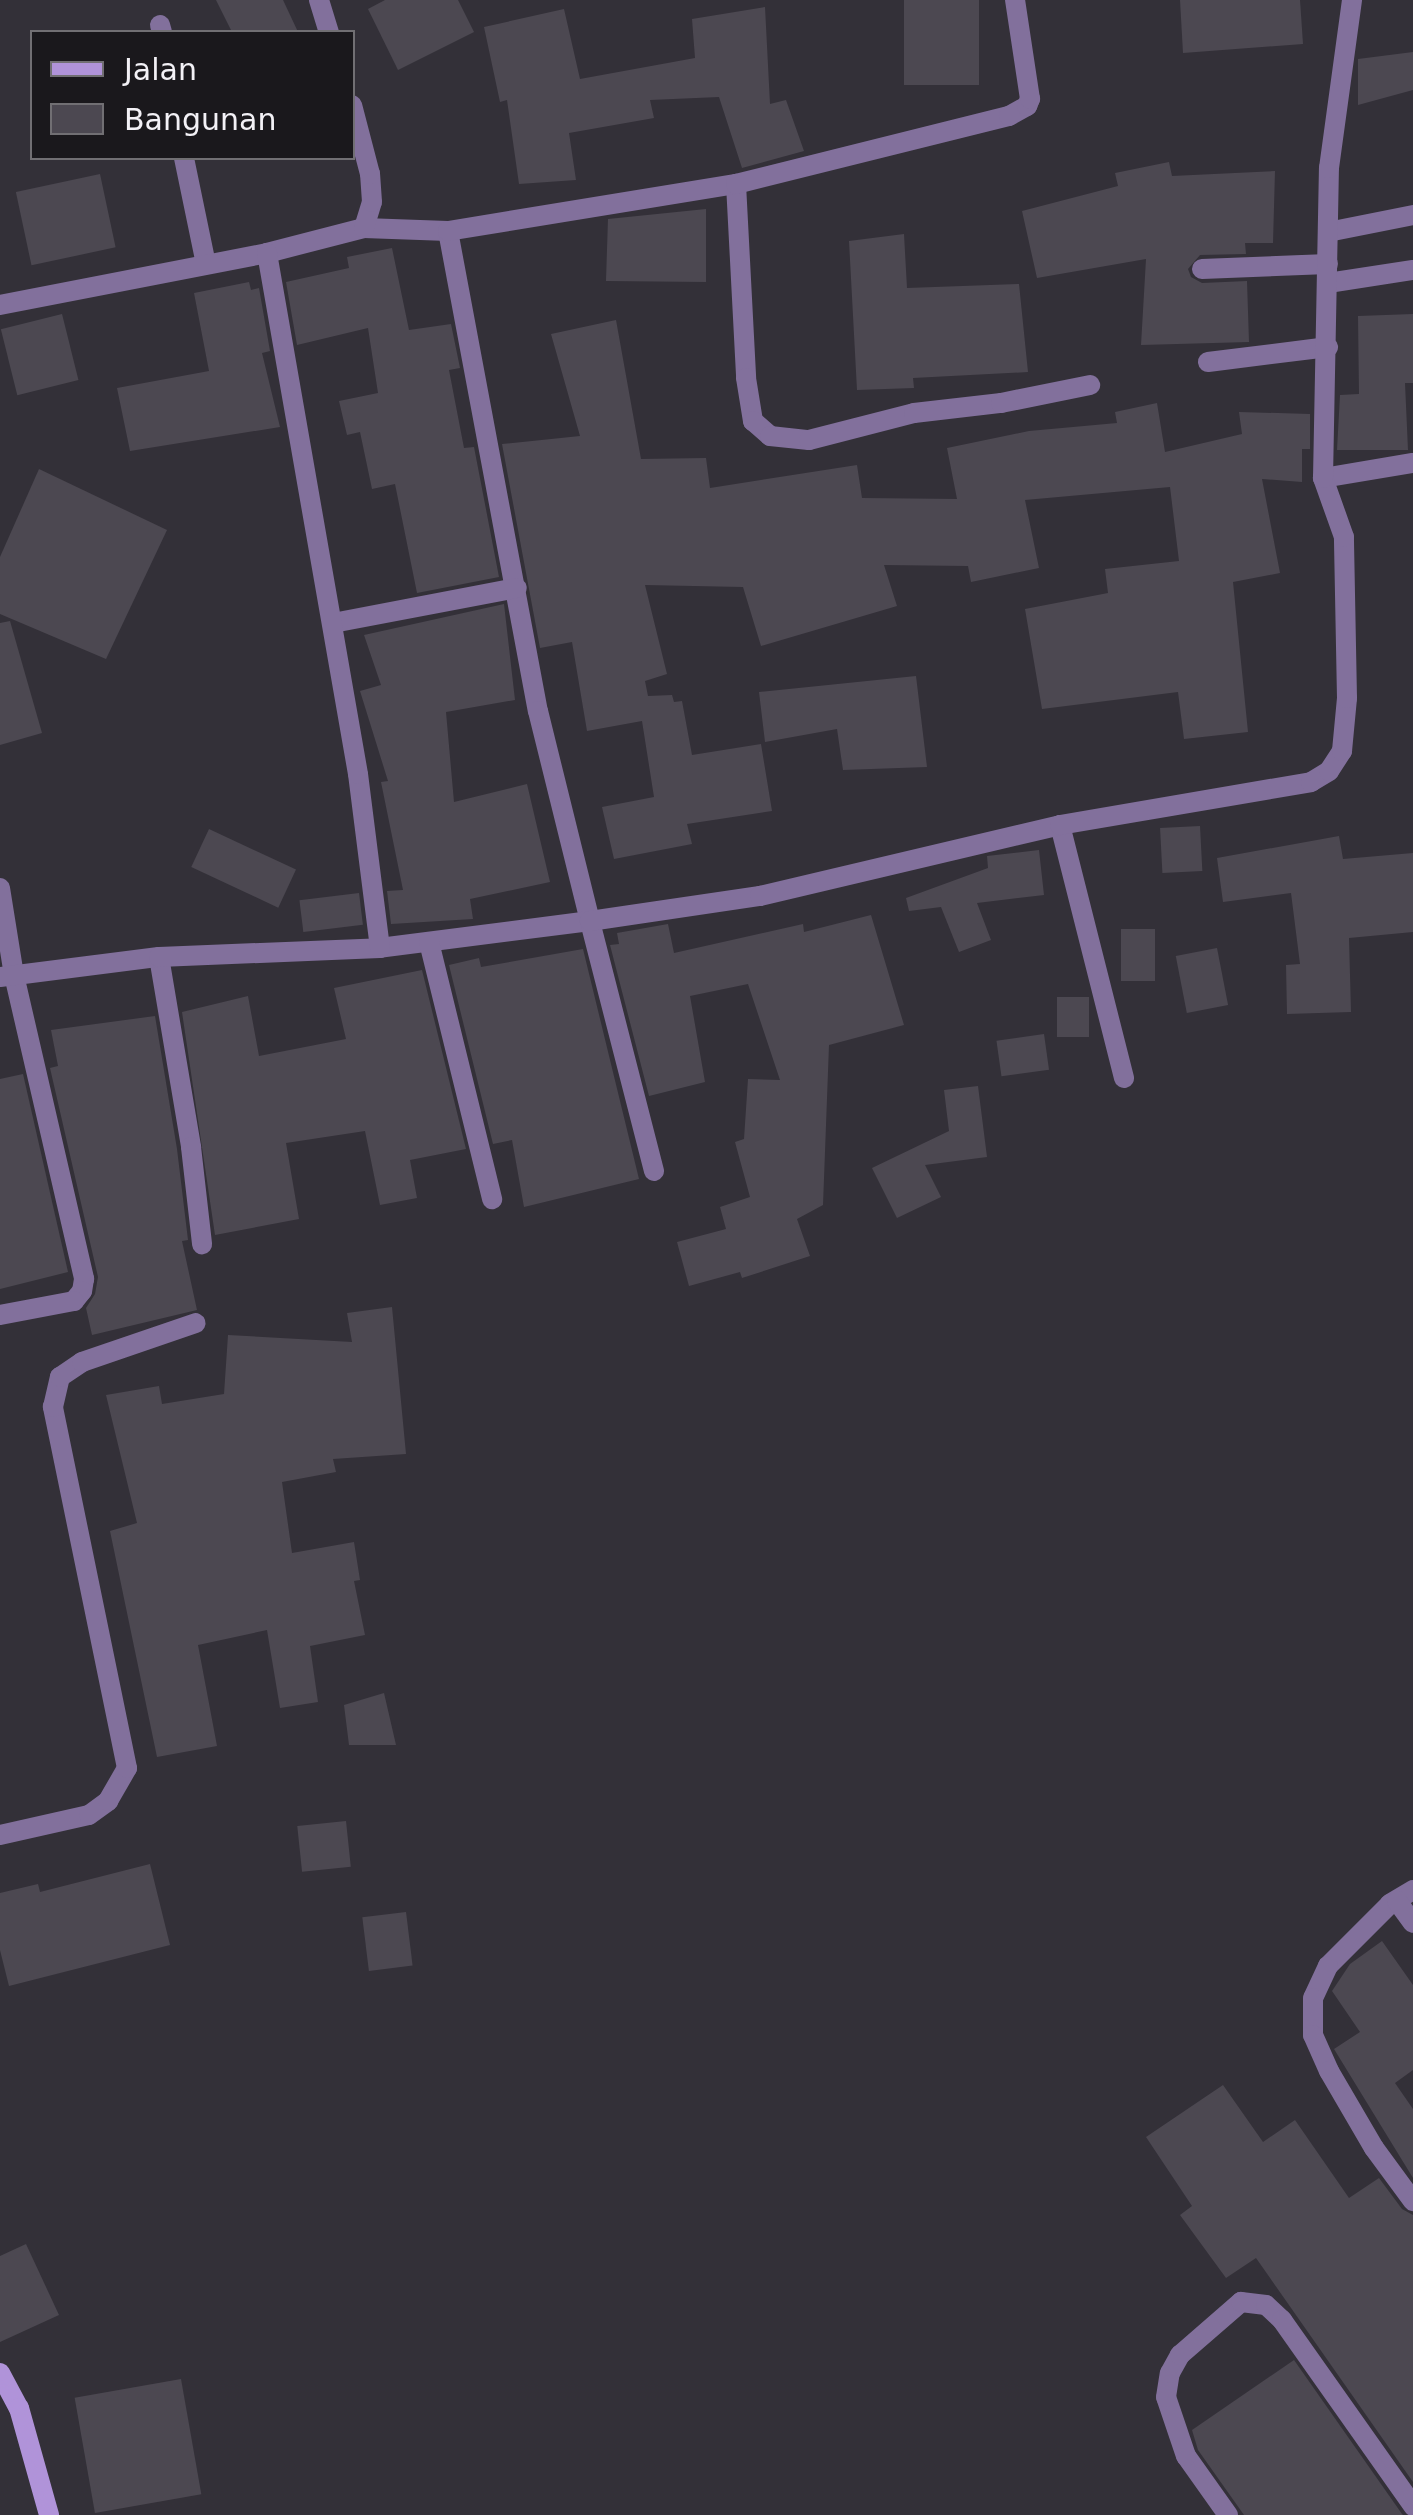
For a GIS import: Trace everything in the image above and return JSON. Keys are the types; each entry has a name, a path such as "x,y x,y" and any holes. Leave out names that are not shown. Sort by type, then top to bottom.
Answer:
{"street":[{"path":"319,0 329,30"},
{"path":"0,305 267,252 364,228 448,231 736,184 1009,116 1028,106 1030,88 1015,0"},
{"path":"7,976 159,957 380,948 760,896 1060,825 1311,782 1329,771 1342,751 1347,698 1344,536 1322,478 1328,347 1329,168 1352,0"},
{"path":"355,116 370,174 372,202 364,228"},
{"path":"184,160 206,264"},
{"path":"736,184 746,378 754,421 770,436 809,440 914,413 1001,403 1090,385"},
{"path":"1328,232 1413,216"},
{"path":"448,231 538,712 654,1171"},
{"path":"267,252 358,774 380,948"},
{"path":"1202,269 1328,274 1413,270"},
{"path":"1208,362 1328,347"},
{"path":"1322,478 1413,463"},
{"path":"333,623 517,588"},
{"path":"1060,825 1124,1078"},
{"path":"0,888 7,976 84,1279 82,1291 74,1301 0,1315"},
{"path":"429,942 492,1199"},
{"path":"159,957 191,1146 202,1244"},
{"path":"0,1836 89,1814 108,1801 127,1768 54,1408 60,1377 82,1362 196,1323"},
{"path":"1413,1923 1405,1896 1328,1966 1313,1998 1313,2035 1374,2148 1413,2201"},
{"path":"1228,2515 1186,2456 1166,2397 1170,2374 1180,2355 1241,2302 1266,2305 1282,2320 1413,2506"},
{"path":"0,2373 29,2438 49,2515"}],"building":[{"path":"216,0 283,0 297,30 231,30"},
{"path":"385,0 458,0 474,32 398,70 368,9"},
{"path":"904,0 979,0 979,85 904,85"},
{"path":"1180,0 1300,0 1303,44 1183,53"},
{"path":"765,7 770,104 786,100 804,151 742,168 719,97 650,100 654,118 569,133 576,180 519,184 507,100 500,102 484,27 564,9 580,79 695,58 692,19"},
{"path":"1413,52 1413,90 1358,105 1358,59"},
{"path":"1169,162 1172,176 1275,171 1273,243 1245,243 1246,254 1200,255 1188,269 1191,277 1202,283 1247,281 1249,342 1141,345 1146,259 1037,278 1022,211 1118,186 1115,173"},
{"path":"100,174 116,247 31,265 16,192"},
{"path":"706,209 706,282 606,281 608,219"},
{"path":"904,234 907,288 1019,284 1028,372 913,378 914,388 857,390 849,241"},
{"path":"392,248 409,330 451,324 460,368 449,370 464,448 474,447 499,577 417,593 395,484 372,489 360,432 347,435 339,401 378,393 368,328 297,345 286,282 349,268 347,257"},
{"path":"249,282 251,290 259,288 270,351 262,353 280,427 130,451 117,388 209,371 194,293"},
{"path":"62,314 78,380 17,395 1,329"},
{"path":"1413,314 1413,383 1405,383 1408,450 1337,450 1340,395 1359,394 1358,316"},
{"path":"616,320 641,459 706,458 710,488 857,465 862,498 957,499 947,448 1029,431 1117,423 1115,412 1157,403 1165,452 1242,434 1239,412 1310,414 1310,449 1302,449 1302,482 1262,479 1280,573 1233,582 1248,732 1184,739 1178,692 1042,709 1025,609 1108,593 1105,569 1179,561 1170,487 1025,500 1039,568 971,582 968,566 884,565 897,606 761,646 743,587 645,585 667,674 645,681 648,696 672,695 674,702 682,701 692,755 761,744 772,811 687,824 692,844 614,859 602,807 654,797 642,721 587,731 572,642 540,648 502,444 580,436 551,334"},
{"path":"39,469 167,530 106,659 0,614 0,557"},
{"path":"504,604 515,700 446,712 454,802 527,784 550,882 470,899 473,919 391,924 387,891 403,890 381,782 388,781 360,691 381,685 364,635"},
{"path":"10,621 42,733 0,745 0,623"},
{"path":"916,676 927,767 843,770 837,729 765,742 759,692"},
{"path":"1200,826 1202,871 1162,873 1160,828"},
{"path":"209,829 296,870 278,908 191,867"},
{"path":"1339,836 1343,859 1413,853 1413,932 1349,938 1351,1012 1287,1014 1286,965 1300,964 1291,893 1223,902 1217,858"},
{"path":"1039,850 1044,895 977,903 991,940 959,952 941,907 909,911 906,898 988,868 987,856"},
{"path":"359,893 363,925 303,932 299,900"},
{"path":"871,915 904,1025 829,1045 823,1205 797,1219 810,1256 742,1278 740,1272 689,1286 677,1242 726,1229 720,1207 750,1197 735,1142 744,1139 748,1079 780,1080 748,984 690,996 705,1082 649,1096 610,945 619,944 617,933 668,924 674,953 803,924 804,932"},
{"path":"1121,929 1155,929 1155,981 1121,981"},
{"path":"1217,948 1228,1005 1187,1013 1176,956"},
{"path":"583,949 639,1179 524,1207 512,1140 493,1144 449,965 479,958 481,967"},
{"path":"422,970 466,1149 410,1160 417,1198 380,1205 365,1131 286,1143 299,1219 215,1235 182,1012 248,996 259,1056 346,1039 334,988"},
{"path":"1057,997 1089,997 1089,1037 1057,1037"},
{"path":"155,1016 188,1240 182,1241 197,1310 92,1335 86,1308 95,1294 98,1277 50,1068 58,1066 51,1030"},
{"path":"1044,1034 1049,1070 1001,1076 996,1041"},
{"path":"23,1074 68,1272 0,1289 0,1079"},
{"path":"978,1086 987,1157 925,1165 941,1197 897,1218 872,1168 949,1131 944,1090"},
{"path":"392,1307 406,1454 333,1459 336,1472 282,1482 292,1553 354,1542 360,1580 354,1581 365,1635 310,1646 318,1702 280,1708 267,1630 198,1645 217,1746 157,1757 110,1531 137,1523 106,1395 159,1386 162,1404 224,1394 228,1335 352,1342 347,1313"},
{"path":"384,1693 396,1745 349,1745 344,1705"},
{"path":"346,1821 351,1867 302,1872 297,1826"},
{"path":"150,1864 170,1945 9,1986 0,1950 0,1893 38,1884 40,1892"},
{"path":"406,1912 413,1966 369,1971 362,1917"},
{"path":"1382,1941 1413,1985 1413,2070 1395,2083 1413,2109 1413,2178 1334,2049 1360,2032 1332,1991 1350,1964"},
{"path":"1223,2085 1263,2142 1295,2120 1349,2198 1379,2178 1402,2209 1413,2215 1413,2482 1256,2258 1226,2278 1180,2215 1192,2206 1146,2137"},
{"path":"26,2244 59,2315 0,2342 0,2256"},
{"path":"1294,2360 1403,2515 1244,2515 1198,2450 1192,2430"},
{"path":"181,2379 201,2494 95,2513 75,2398"}]}
